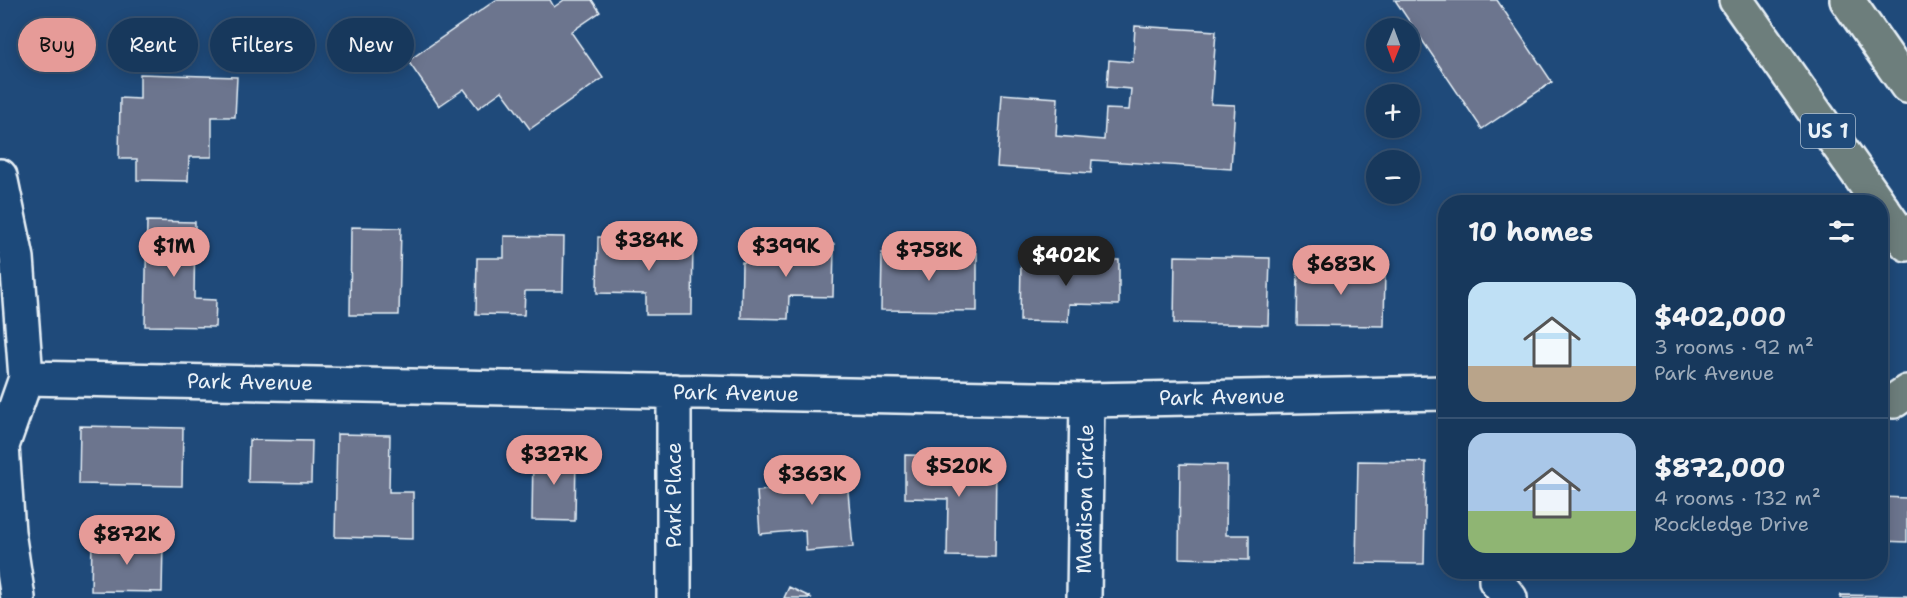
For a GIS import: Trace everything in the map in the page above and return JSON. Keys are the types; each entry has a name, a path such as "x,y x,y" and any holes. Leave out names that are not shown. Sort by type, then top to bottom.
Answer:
{"main road":[{"name":"US 1","path":"1736,0 1873,195"},
{"path":"1847,0 1907,86"},
{"path":"1888,217 1907,244"}],"street":[{"path":"0,176 17,258 26,378 2,446 8,532 18,598"},
{"name":"Park Avenue","path":"26,378 1087,400 1438,393"},
{"name":"Park Place","path":"674,392 674,598"},
{"name":"Madison Circle","path":"1084,598 1087,400"},
{"path":"1496,579 1510,598"}],"building":[{"path":"496,0 550,0 554,7 564,0 592,0 600,12 571,32 603,78 530,129 502,91 478,108 464,89 439,106 414,70 414,57"},
{"path":"1395,0 1497,0 1552,82 1482,129 1420,37 1420,18 1407,18"},
{"path":"1135,26 1216,31 1211,104 1235,105 1231,169 1092,160 1091,173 997,167 1002,94 1058,98 1056,136 1104,140 1106,109 1129,110 1131,89 1107,87 1109,60 1133,62"},
{"path":"140,74 237,77 235,117 212,117 212,157 189,157 188,181 137,180 137,159 119,159 120,98 140,99"},
{"path":"147,221 195,222 194,299 216,300 215,327 145,326"},
{"path":"351,227 401,228 399,315 350,315"},
{"path":"504,236 564,237 563,291 525,291 524,315 476,314 477,258 504,258"},
{"path":"598,237 693,238 692,315 646,315 646,294 597,293"},
{"path":"765,243 834,244 833,297 789,296 788,319 741,318 742,262 764,263"},
{"path":"882,253 977,253 977,311 881,310"},
{"path":"1175,256 1270,258 1268,325 1174,323"},
{"path":"1021,259 1119,260 1119,305 1069,304 1068,322 1020,321"},
{"path":"1298,266 1385,268 1384,326 1297,325"},
{"path":"80,426 183,428 182,486 79,484"},
{"path":"337,434 390,435 389,492 413,492 413,539 335,537"},
{"path":"249,440 312,441 311,483 248,482"},
{"path":"533,452 576,453 575,521 532,520"},
{"path":"905,455 996,457 995,557 947,556 948,499 905,498"},
{"path":"845,458 853,547 806,551 805,530 760,534 757,491 801,487 799,462"},
{"path":"1358,461 1426,462 1424,564 1356,563"},
{"path":"1180,464 1227,465 1226,535 1249,535 1249,560 1179,558"},
{"path":"1888,497 1907,498 1907,542 1888,541"},
{"path":"92,539 163,541 162,592 91,591"},
{"path":"789,587 812,598 784,598"},
{"path":"1841,595 1907,596 1907,598 1840,598"}]}
